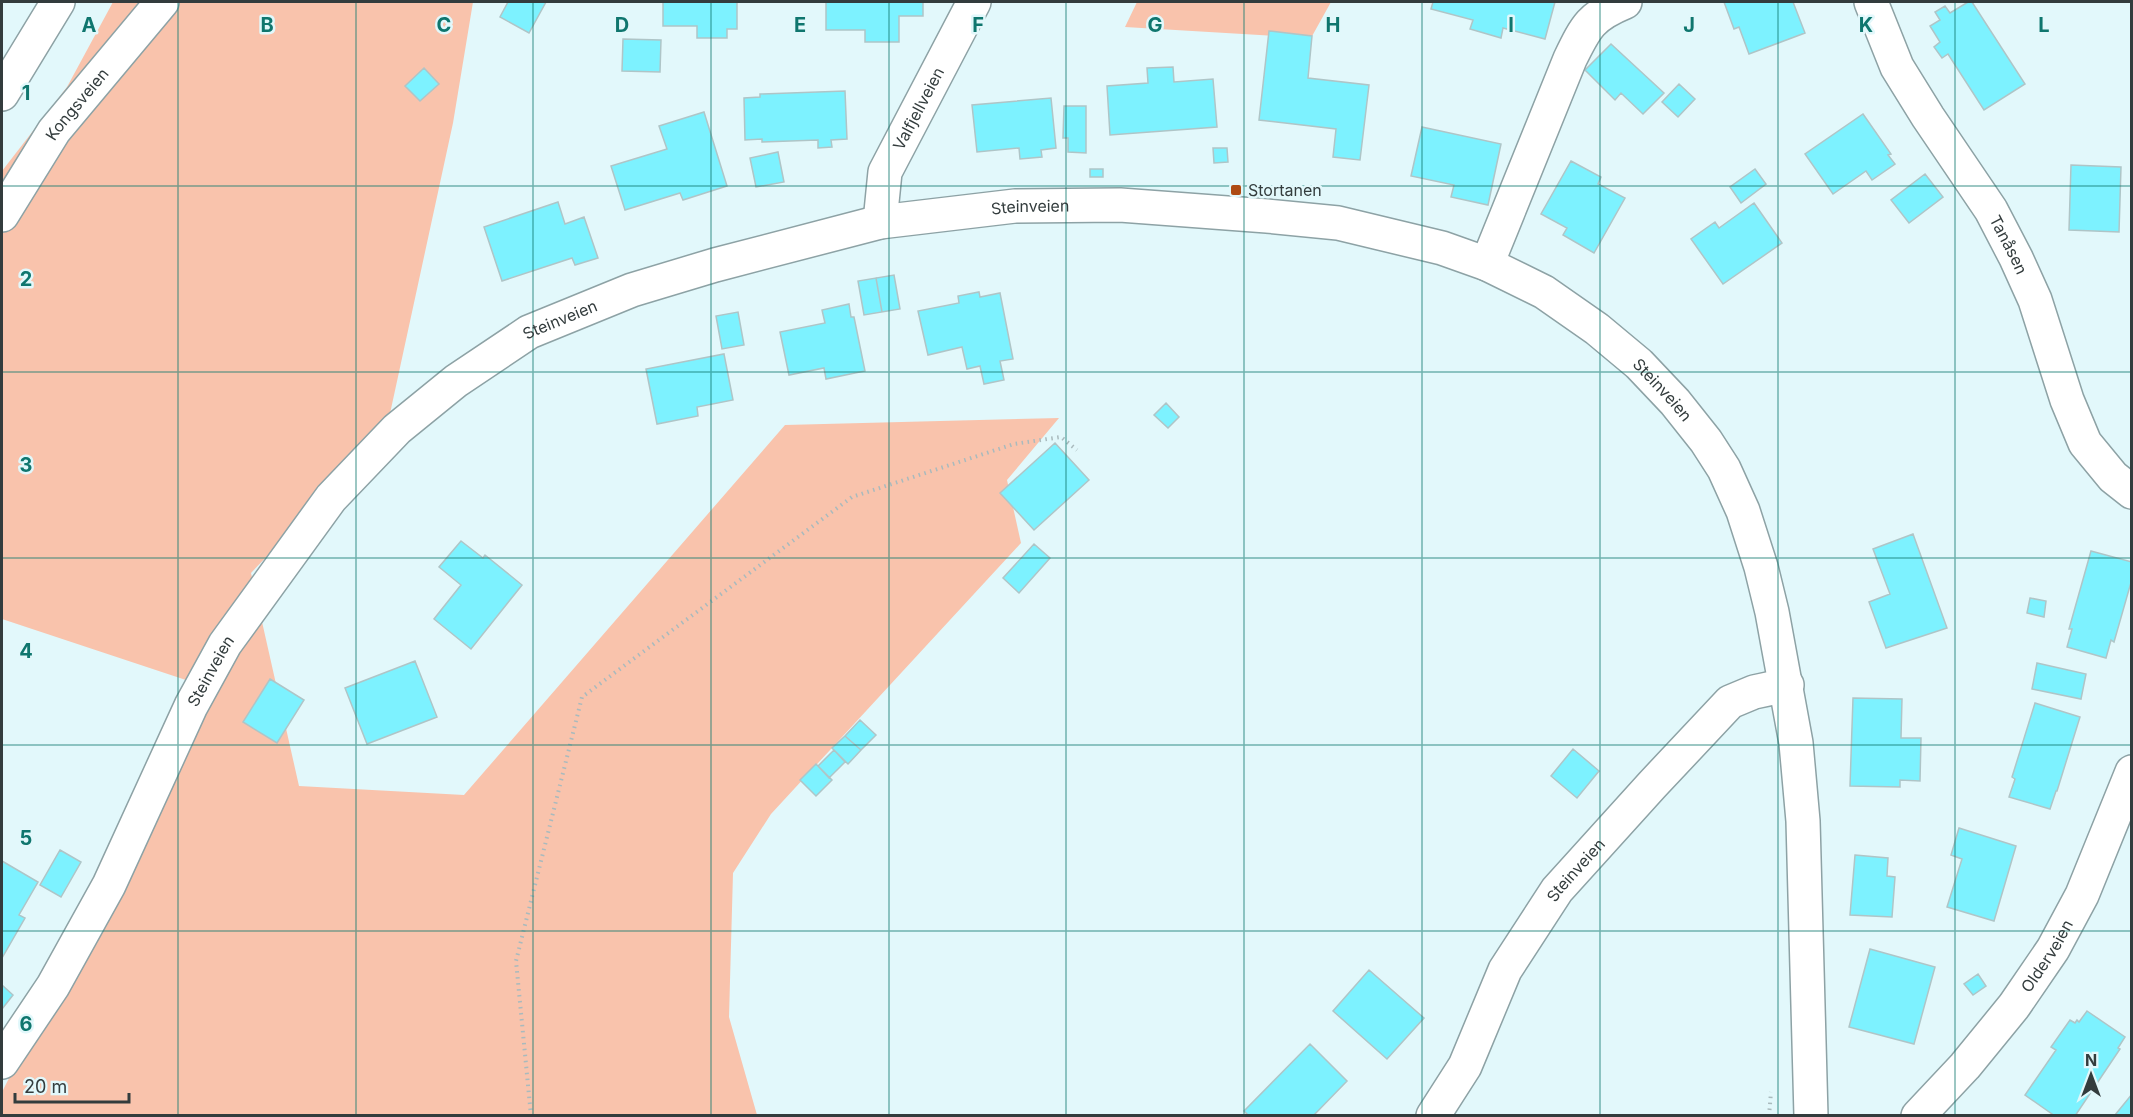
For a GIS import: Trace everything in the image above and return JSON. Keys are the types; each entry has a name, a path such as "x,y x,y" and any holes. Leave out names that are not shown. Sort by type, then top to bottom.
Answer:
{"street":[{"path":"2,94 58,2"},
{"name":"Kongsveien","path":"2,215 54,131 162,2"},
{"name":"Valfjellveien","path":"880,222 885,172 974,2"},
{"path":"1487,264 1583,32 1593,19 1625,2"},
{"name":"Tanåsen","path":"1871,2 1897,66 1928,117 1991,210 2016,258 2035,300 2064,391 2085,443 2113,477 2132,492"},
{"name":"Steinveien","path":"2,1062 53,986 109,885 191,706 225,644 331,498 397,429 456,381 529,332 632,290 715,265 880,222 1015,206 1143,207 1338,223 1442,248 1487,264 1544,292 1597,329 1639,364 1675,402 1706,441 1724,469 1750,533 1772,612 1796,743 1803,821 1811,1116"},
{"name":"Steinveien","path":"1432,1116 1465,1066 1505,970 1557,890 1730,702 1754,692 1786,684"},
{"name":"Olderveien","path":"1918,1116 1965,1066 2014,1006 2053,949 2082,895 2132,772"}],"path":[{"path":"531,1116 516,961 582,697 852,497 1014,444 1061,437 1077,450"},
{"path":"1769,1116 1772,1088"}],"shaded area":[{"path":"113,2 473,2 453,123 386,432 251,573 299,786 464,795 785,425 1059,418 1007,480 1021,543 771,814 733,873 729,1017 757,1115 2,1116 2,1092 207,687 2,619 2,171 67,87"},
{"path":"1137,2 1331,2 1311,38 1125,27"}],"building":[{"path":"508,2 546,2 529,33 500,17"},
{"path":"663,2 737,2 737,29 727,29 727,38 697,38 697,26 663,26"},
{"path":"826,2 923,2 923,16 899,16 899,42 865,42 865,30 826,30"},
{"path":"1433,2 1555,2 1545,39 1503,28 1501,38 1470,29 1473,20 1431,9"},
{"path":"1724,2 1793,2 1805,33 1749,54 1739,27 1734,29"},
{"path":"1972,2 2025,84 1984,110 1948,54 1942,58 1934,47 1940,42 1930,26 1940,20 1935,12 1945,6 1950,13"},
{"path":"1269,31 1312,36 1308,78 1369,85 1360,160 1333,157 1336,129 1259,120"},
{"path":"623,39 661,40 660,72 622,71"},
{"path":"1611,44 1664,93 1643,114 1621,93 1615,100 1585,70"},
{"path":"1173,67 1174,82 1213,79 1217,127 1110,135 1107,86 1148,83 1147,68"},
{"path":"424,68 439,84 420,101 405,86"},
{"path":"1679,84 1695,99 1678,117 1662,102"},
{"path":"845,91 847,139 831,140 832,147 818,148 818,140 762,142 762,139 745,140 744,98 760,97 760,94"},
{"path":"1051,98 1056,148 1041,150 1042,157 1020,159 1019,148 977,152 972,105"},
{"path":"1064,106 1086,106 1086,153 1068,152 1068,138 1063,138"},
{"path":"704,112 727,186 683,200 680,193 625,210 611,166 667,149 659,126"},
{"path":"1863,114 1891,154 1888,155 1895,164 1872,180 1866,171 1833,194 1805,154"},
{"path":"1422,127 1501,144 1488,205 1451,197 1454,185 1411,176"},
{"path":"1213,148 1227,148 1228,162 1214,163"},
{"path":"778,152 784,182 756,187 750,158"},
{"path":"1571,161 1601,177 1598,184 1625,198 1594,253 1563,235 1567,228 1541,214"},
{"path":"2071,165 2121,167 2119,232 2069,230"},
{"path":"1090,169 1103,169 1103,177 1090,177"},
{"path":"1755,169 1766,184 1741,203 1730,187"},
{"path":"1925,174 1943,197 1909,223 1891,200"},
{"path":"558,202 565,224 584,217 598,258 575,265 572,258 502,281 484,227"},
{"path":"1754,203 1782,243 1723,284 1691,239 1715,222 1719,228"},
{"path":"894,275 900,309 882,312 876,278"},
{"path":"876,278 882,312 864,315 858,281"},
{"path":"979,292 980,297 1000,293 1013,359 1000,361 1004,380 984,384 980,366 967,369 962,347 928,355 918,311 959,303 958,296"},
{"path":"849,304 851,317 854,317 865,371 826,379 824,368 789,375 780,332 825,323 822,310"},
{"path":"738,312 744,345 722,349 716,316"},
{"path":"724,354 733,400 697,407 698,416 657,424 646,369"},
{"path":"1166,403 1179,417 1168,428 1154,415"},
{"path":"1055,443 1089,480 1034,530 1000,493"},
{"path":"1913,534 1947,628 1886,648 1869,602 1890,594 1873,549"},
{"path":"461,541 483,558 485,555 522,585 471,649 434,619 461,585 439,567"},
{"path":"1034,544 1050,558 1019,593 1003,578"},
{"path":"2091,551 2132,562 2132,579 2114,642 2111,640 2106,658 2067,647 2072,629 2069,629"},
{"path":"2030,598 2046,601 2044,617 2027,613"},
{"path":"415,661 437,717 367,744 345,688"},
{"path":"2037,663 2086,674 2081,699 2032,689"},
{"path":"270,679 304,700 277,743 243,722"},
{"path":"1853,698 1902,699 1901,738 1921,738 1920,781 1900,780 1900,787 1850,786"},
{"path":"2035,703 2080,717 2050,809 2009,797 2015,779 2012,777"},
{"path":"860,720 876,735 861,750 845,736"},
{"path":"845,736 861,750 848,764 832,748"},
{"path":"1573,749 1599,771 1577,798 1551,776"},
{"path":"834,750 845,762 829,778 818,766"},
{"path":"816,764 832,780 816,796 800,780"},
{"path":"1959,828 2016,846 1994,921 1947,907 1962,859 1951,855"},
{"path":"60,850 81,862 61,897 40,885"},
{"path":"1855,855 1888,858 1887,876 1895,877 1892,917 1850,915"},
{"path":"2,861 38,882 19,915 25,918 2,958"},
{"path":"1870,949 1935,967 1914,1044 1849,1027"},
{"path":"1369,970 1424,1018 1387,1059 1333,1011"},
{"path":"1978,974 1986,986 1973,995 1964,984"},
{"path":"2,985 13,995 2,1009"},
{"path":"2087,1011 2125,1037 2118,1048 2120,1049 2075,1116 2055,1116 2025,1095 2056,1050 2051,1047 2070,1020 2075,1023 2077,1020 2079,1022"},
{"path":"1310,1044 1347,1081 1313,1116 1249,1116 1244,1111"},
{"path":"2132,1094 2132,1116 2116,1116 2115,1115"}],"place":[{"name":"Stortanen","path":"1236,190"}]}
